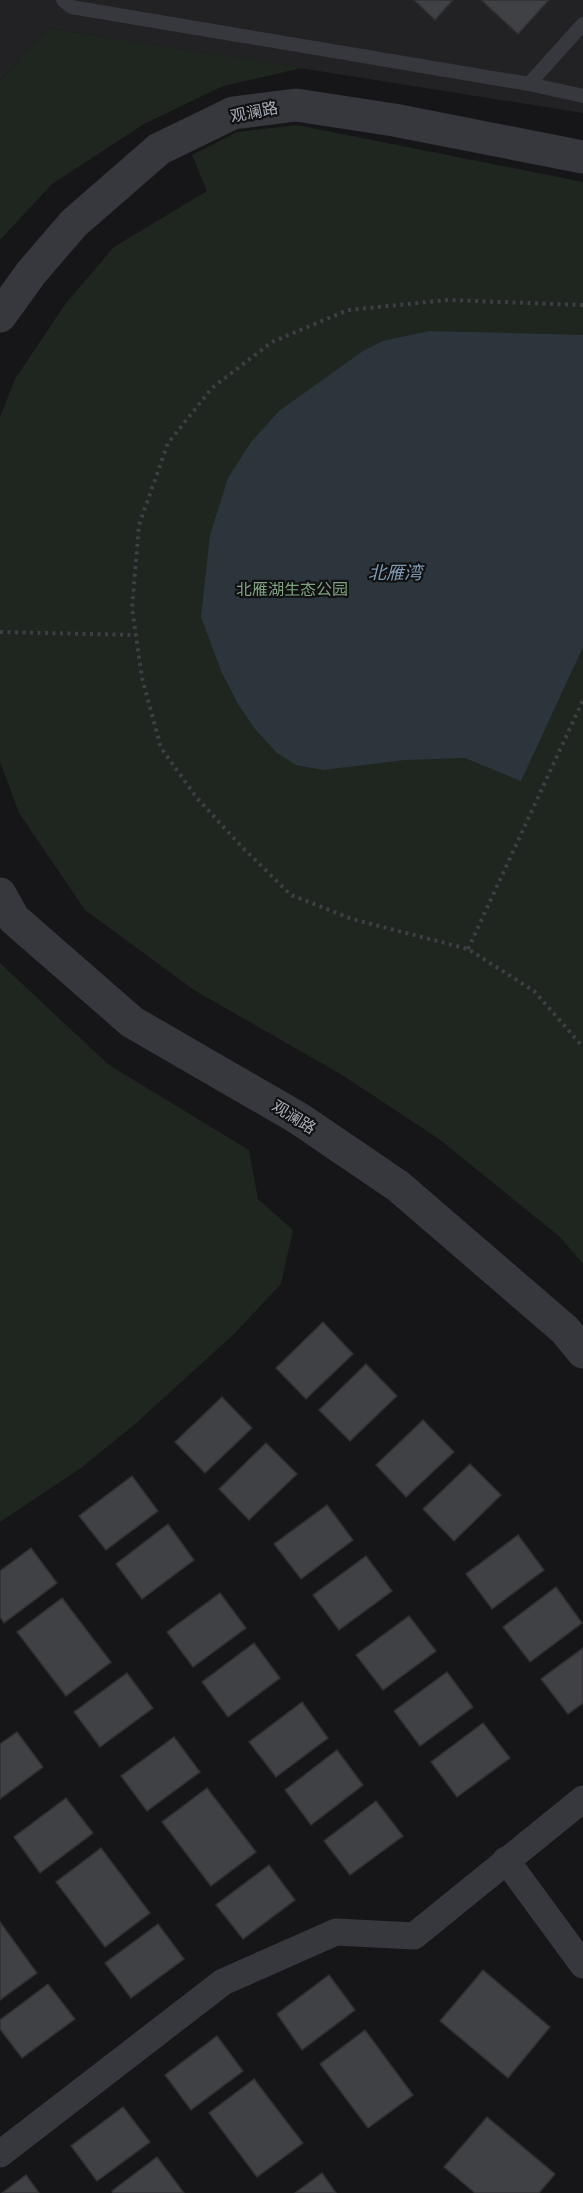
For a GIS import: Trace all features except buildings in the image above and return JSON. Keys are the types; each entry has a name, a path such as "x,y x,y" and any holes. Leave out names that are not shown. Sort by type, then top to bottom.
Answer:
{"street":[{"name":"观澜路","path":"0,316 31,273 74,223 133,171 159,149 233,113 296,105 394,120 583,157"},
{"name":"观澜路","path":"0,894 14,919 132,1022 298,1118 398,1186 565,1330 583,1352"},
{"path":"0,2154 223,1982 336,1932 414,1936 583,1799"},
{"path":"506,1860 583,1965"}],"lane":[{"path":"63,0 71,7 529,84 583,96"},
{"path":"529,84 583,24"}],"path":[{"path":"583,305 448,300 348,310 273,342 212,388 168,443 139,525 132,608 142,678 161,748 196,798 291,895 352,920 468,949 534,991 583,1047"},
{"path":"0,632 136,635"},
{"path":"468,949 583,700"}],"shaded area":[{"path":"0,0 583,0 583,113 48,28 0,81"}],"green space":[{"path":"48,28 302,68 223,86 144,124 52,184 0,240 0,81"},
{"name":"北雁湖生态公园","path":"297,125 583,182 583,1264 560,1237 439,1139 342,1075 194,990 85,910 19,813 0,762 0,417 15,379 66,303 114,247 207,191 192,155 237,132"},
{"path":"0,963 109,1065 249,1150 258,1199 293,1230 281,1284 234,1334 134,1425 81,1468 0,1522"}],"water":[{"name":"北雁湾","path":"429,331 583,335 583,647 521,781 465,758 405,760 323,770 296,765 277,753 255,729 238,704 222,673 201,617 210,535 228,478 251,442 279,411 363,351 383,341"}]}
